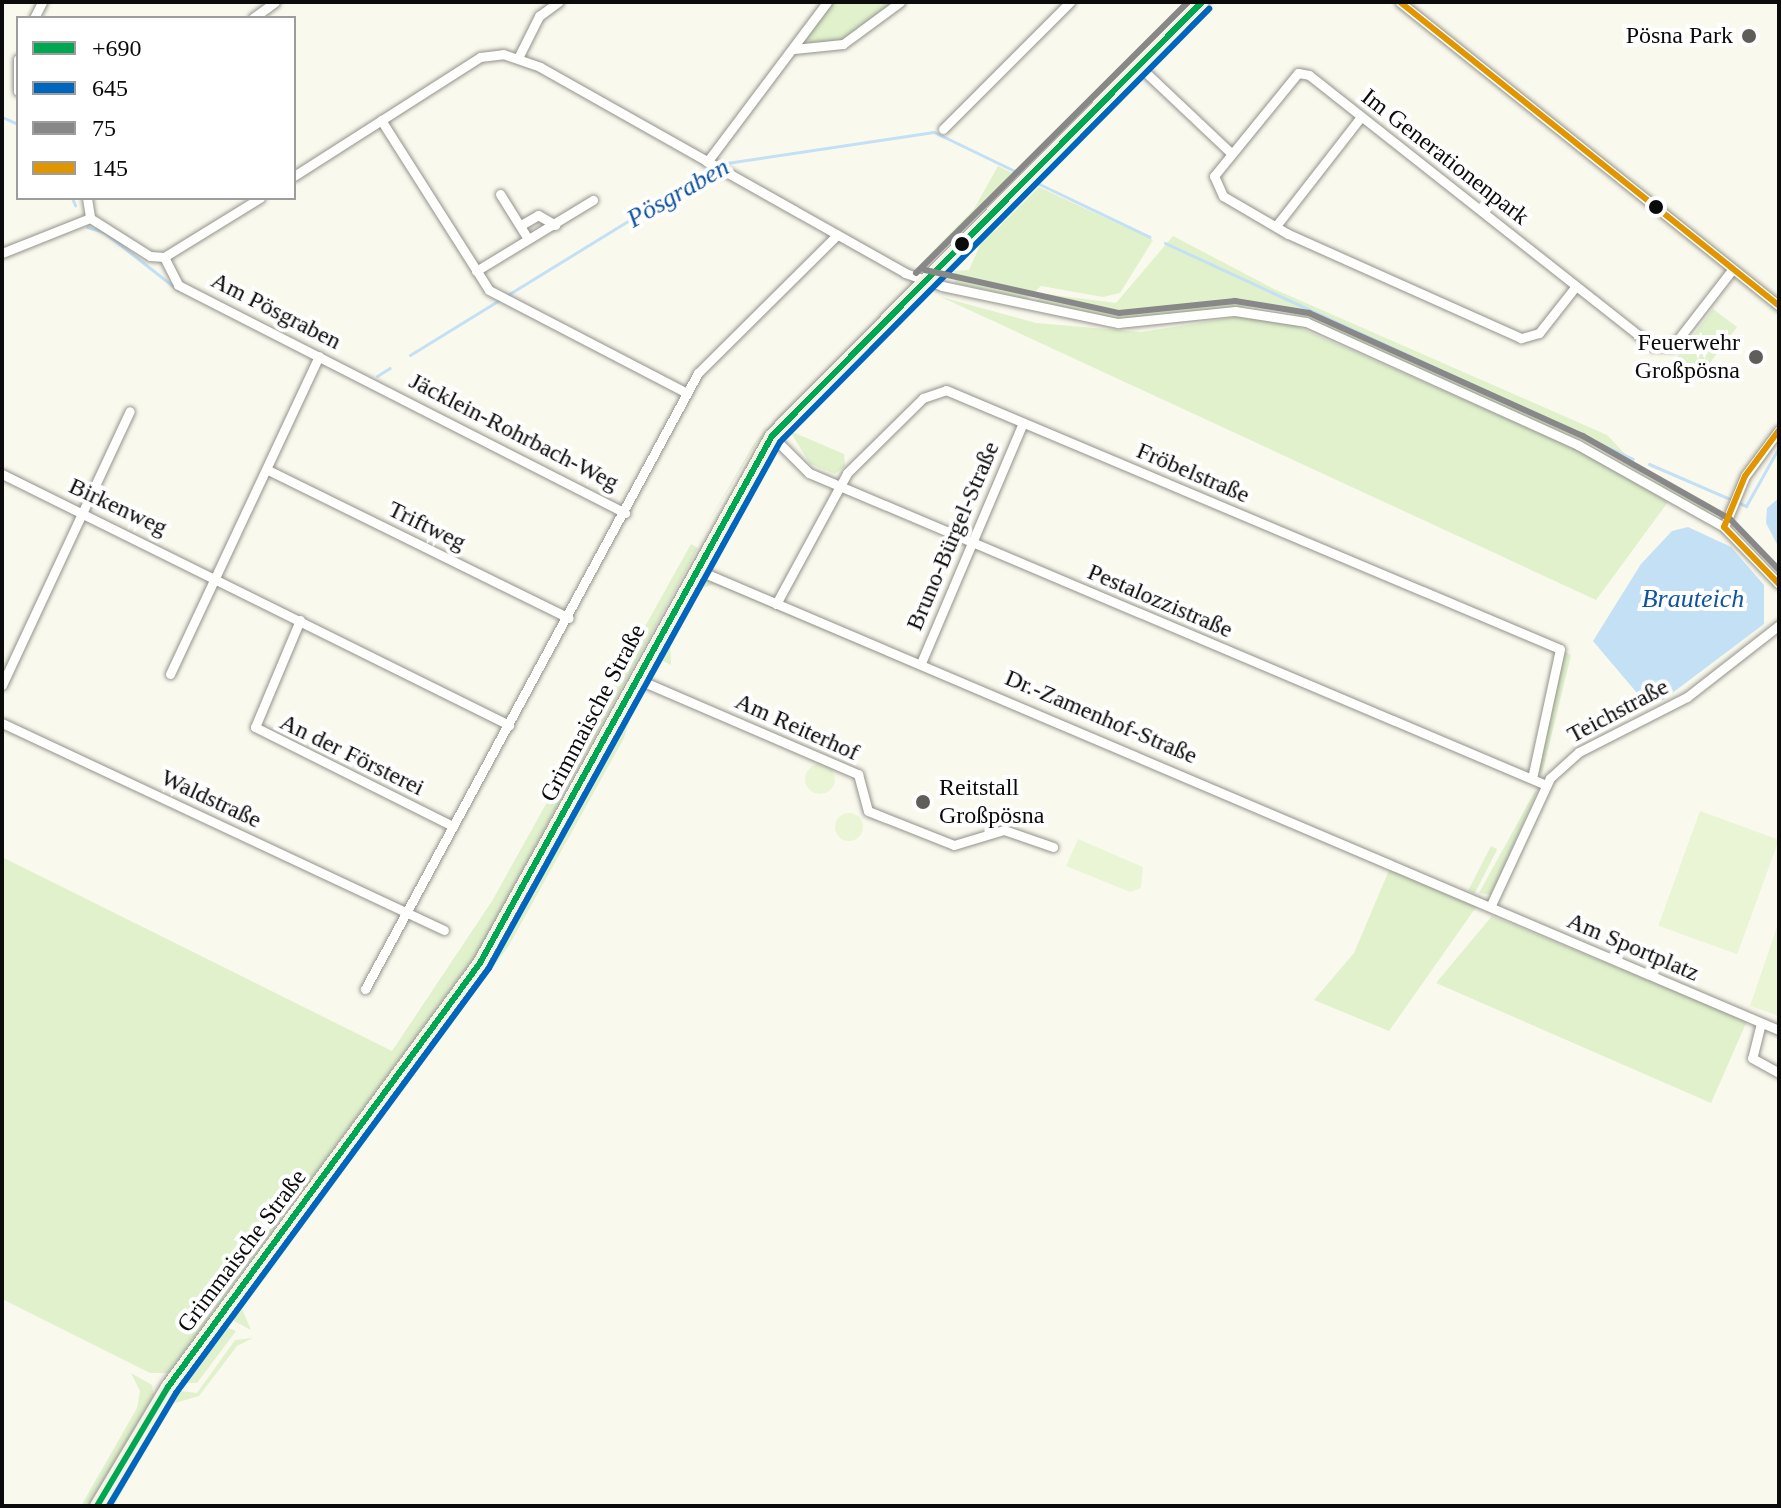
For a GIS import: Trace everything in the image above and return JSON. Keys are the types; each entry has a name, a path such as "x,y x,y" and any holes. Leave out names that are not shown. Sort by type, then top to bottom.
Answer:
{"main road":[{"name":"Grimmaische Straße","path":"97,1506 168,1387 480,963 695,569 772,436 923,280 1202,2"}],"street":[{"path":"256,16 275,2"},
{"path":"518,58 539,16 558,2"},
{"path":"714,165 827,2"},
{"path":"794,49 843,44 900,2"},
{"path":"943,129 1070,2"},
{"path":"1400,2 1779,306"},
{"path":"296,175 480,57 518,58 923,280 1118,323 1235,311 1306,322 1578,445 1724,527 1779,584"},
{"path":"1139,66 1230,152 1214,176 1216,190 1276,226 1521,338 1539,333 1576,286"},
{"name":"Im Generationenpark","path":"1230,152 1298,73 1361,117 1576,286 1664,349 1732,270"},
{"path":"1276,226 1361,117"},
{"path":"381,120 476,271 501,298 687,393"},
{"path":"500,194 528,239"},
{"path":"87,200 90,218 150,256 164,257 257,200"},
{"path":"476,271 593,200"},
{"path":"521,225 538,215 555,225"},
{"path":"2,253 90,218"},
{"path":"365,989 402,911 532,688 698,373 837,235"},
{"name":"Am Pösgraben","path":"164,257 178,285 377,384"},
{"path":"170,674 319,356"},
{"name":"Jäcklein-Rohrbach-Weg","path":"377,384 625,513"},
{"name":"Fröbelstraße","path":"776,604 838,485 930,393 946,390 1560,649 1532,778"},
{"path":"2,685 130,411"},
{"name":"Bruno-Bürgel-Straße","path":"921,663 1023,423"},
{"path":"1724,527 1737,497 1779,430"},
{"name":"Pestalozzistraße","path":"772,436 802,469 1546,785"},
{"name":"Triftweg","path":"268,470 569,618"},
{"name":"Birkenweg","path":"2,474 218,575"},
{"name":"Dr.-Zamenhof-Straße","path":"695,569 1491,905"},
{"path":"218,575 300,620 509,725"},
{"name":"An der Försterei","path":"300,620 255,727 453,826"},
{"name":"Teichstraße","path":"1491,905 1546,785 1579,752 1687,697 1779,625"},
{"name":"Am Reiterhof","path":"637,679 858,774 868,811 954,845 1004,830 1053,847"},
{"name":"Waldstraße","path":"2,723 444,930"},
{"name":"Am Sportplatz","path":"1491,905 1779,1030"},
{"path":"1761,1023 1752,1058 1779,1073"}],"green space":[{"path":"831,2 895,2 845,39 816,48 806,38"},
{"path":"998,166 1014,174 918,266 974,209"},
{"path":"1039,187 1153,240 1120,293 1103,297 1041,286 1027,299 955,283 954,271 969,270 988,227 994,232"},
{"path":"1173,236 1274,289 1607,435 1646,476 1708,507 1705,512 1596,447 1288,312 1253,306 1121,320 1036,301 1046,294 1116,303"},
{"path":"941,297 1036,323 1141,332 1237,317 1282,320 1585,453 1668,502 1596,600"},
{"path":"1713,309 1737,327 1700,376 1676,358"},
{"path":"821,369 756,443 697,542 754,444"},
{"path":"790,431 844,454 845,466 835,474 810,464"},
{"path":"753,477 758,480 709,572 706,569"},
{"path":"691,544 698,548 476,955 168,1373 150,1373 2,1299 2,857 392,1051 492,901"},
{"path":"708,578 1479,903 1389,1031 1314,1000 1354,953 1390,868 714,584 697,590 670,640 671,665 661,660 651,681 646,677 697,579"},
{"path":"1565,652 1571,655 1542,774 1537,773"},
{"path":"638,692 624,738 508,947 242,1309 251,1330 234,1321 232,1312 500,944"},
{"path":"820,764 826,765 834,773 834,785 826,793 820,794 814,793 806,785 805,779 806,773 814,765"},
{"path":"1535,791 1491,895 1479,893"},
{"path":"1700,811 1779,840 1737,954 1658,926"},
{"path":"849,813 859,817 863,827 859,837 849,841 839,837 835,827 839,817"},
{"path":"1078,839 1143,867 1141,888 1130,892 1066,866"},
{"path":"1491,846 1497,849 1475,894 1468,891"},
{"path":"1492,916 1747,1021 1711,1103 1436,983"},
{"path":"1779,921 1779,1016 1750,1006"},
{"path":"221,1325 236,1331 197,1383 178,1383"},
{"path":"253,1338 237,1346 199,1396 171,1404 114,1506 104,1506 173,1390 197,1393 235,1340"},
{"path":"131,1373 152,1385 154,1395 88,1506 81,1506 137,1408 140,1391"}],"water":[{"path":"1779,498 1779,548 1766,523 1767,508"},
{"name":"Brauteich","path":"1688,527 1731,547 1764,585 1764,624 1663,700 1637,693 1593,641 1641,564 1672,531"}],"waterway":[{"name":"Pösgraben","path":"2,117 16,123"},
{"name":"Pösgraben","path":"720,164 934,132 1019,173"},
{"name":"Pösgraben","path":"410,355 714,168"},
{"name":"Pösgraben","path":"1035,182 1150,237"},
{"name":"Pösgraben","path":"73,200 75,205"},
{"name":"Pösgraben","path":"87,227 104,232 178,290"},
{"name":"Pösgraben","path":"1165,243 1633,459"},
{"name":"Pösgraben","path":"377,376 390,368"},
{"name":"Pösgraben","path":"1649,464 1746,506 1779,447"}],"transit line":[{"name":"75","path":"916,273 1188,2"},
{"name":"+690","path":"97,1506 168,1387 480,963 772,436 1202,2"},
{"name":"145","path":"1400,2 1779,306"},
{"name":"645","path":"109,1506 176,1393 489,968 780,442 1209,9"},
{"name":"75","path":"925,270 1119,313 1235,301 1309,313 1583,436 1730,519 1779,570"},
{"name":"145","path":"1724,527 1745,476 1779,430"},
{"name":"145","path":"1724,527 1779,584"}],"place":[{"name":"Pösna Park","path":"1749,36"},
{"name":"Feuerwehr Großpösna","path":"1756,357"},
{"name":"Reitstall Großpösna","path":"923,802"}]}
